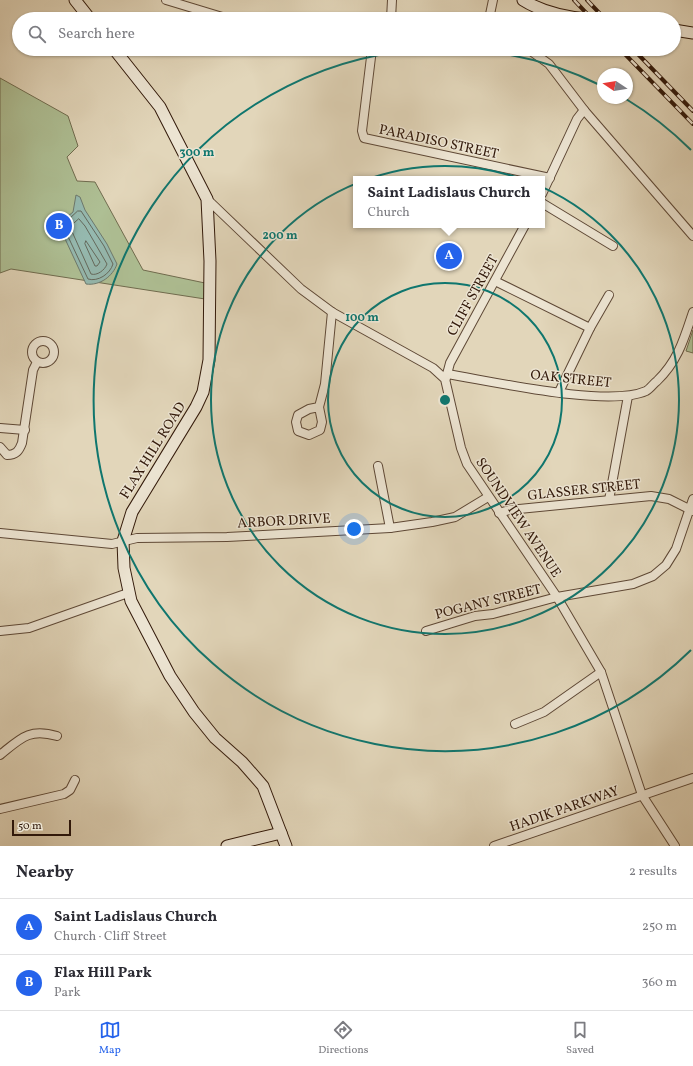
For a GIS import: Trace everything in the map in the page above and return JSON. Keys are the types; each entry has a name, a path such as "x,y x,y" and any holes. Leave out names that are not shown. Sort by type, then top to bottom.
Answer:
{"main road":[{"path":"74,0 84,12"},
{"path":"523,0 542,9 553,12"},
{"path":"681,31 693,33"},
{"name":"FLAX HILL ROAD","path":"120,56 160,107 207,199 210,261 207,375 196,407 132,512 123,541 128,593 137,615 158,655 182,695 215,738 242,762 262,786 286,846"},
{"path":"227,846 281,833"}],"street":[{"path":"166,0 207,12"},
{"path":"197,9 200,0"},
{"path":"391,12 392,0"},
{"path":"490,12 493,0"},
{"name":"PARADISO STREET","path":"371,56 362,131 364,138 541,176"},
{"path":"538,56 550,64 584,110 693,236"},
{"path":"545,188 577,119 584,110"},
{"name":"PARADISO STREET","path":"545,177 550,178"},
{"path":"207,199 289,279 332,312 433,368 446,377"},
{"path":"545,205 613,246"},
{"name":"CLIFF STREET","path":"446,377 450,363 523,228"},
{"path":"495,281 590,328"},
{"path":"559,392 590,328 609,295"},
{"path":"319,407 325,384 332,312"},
{"name":"OAK STREET","path":"446,377 599,397 628,396 647,391 664,374 680,351 693,312"},
{"path":"0,447 7,455 13,455 19,451 25,430 33,370 37,362"},
{"name":"SOUNDVIEW AVENUE","path":"446,377 461,448 467,464 557,597 601,672 642,795 675,846"},
{"path":"609,500 628,396"},
{"path":"0,428 25,430"},
{"path":"378,466 390,528"},
{"name":"GLASSER STREET","path":"500,514 509,510 651,496 669,499 692,510"},
{"name":"ARBOR DRIVE","path":"0,533 112,544 137,538 227,537 390,528 455,517 488,497"},
{"name":"POGANY STREET","path":"426,631 475,616 492,614 557,597 632,584 653,576 666,565 676,549 692,510 693,500"},
{"path":"0,631 29,628 128,593"},
{"path":"515,724 544,712 601,672"},
{"path":"0,755 24,736 43,732 57,736"},
{"name":"HADIK PARKWAY","path":"494,846 693,778"},
{"path":"0,809 64,794 70,790 75,780"}],"green space":[{"path":"0,78 68,116 78,146 67,157 77,181 95,182 143,270 205,283 205,299 11,269 0,273"},
{"path":"693,330 693,353 686,351"}],"water":[{"path":"76,195 80,197 85,210 107,244 117,264 109,276 101,282 86,284 60,228 62,221 73,212"}],"railway":[{"path":"574,0 585,12"},
{"path":"587,0 598,12"},
{"path":"627,56 693,124"},
{"path":"640,56 693,111"}],"place":[{"name":"Flax Hill Park","path":"59,226"},
{"name":"Saint Ladislaus Church","path":"449,256"}]}
